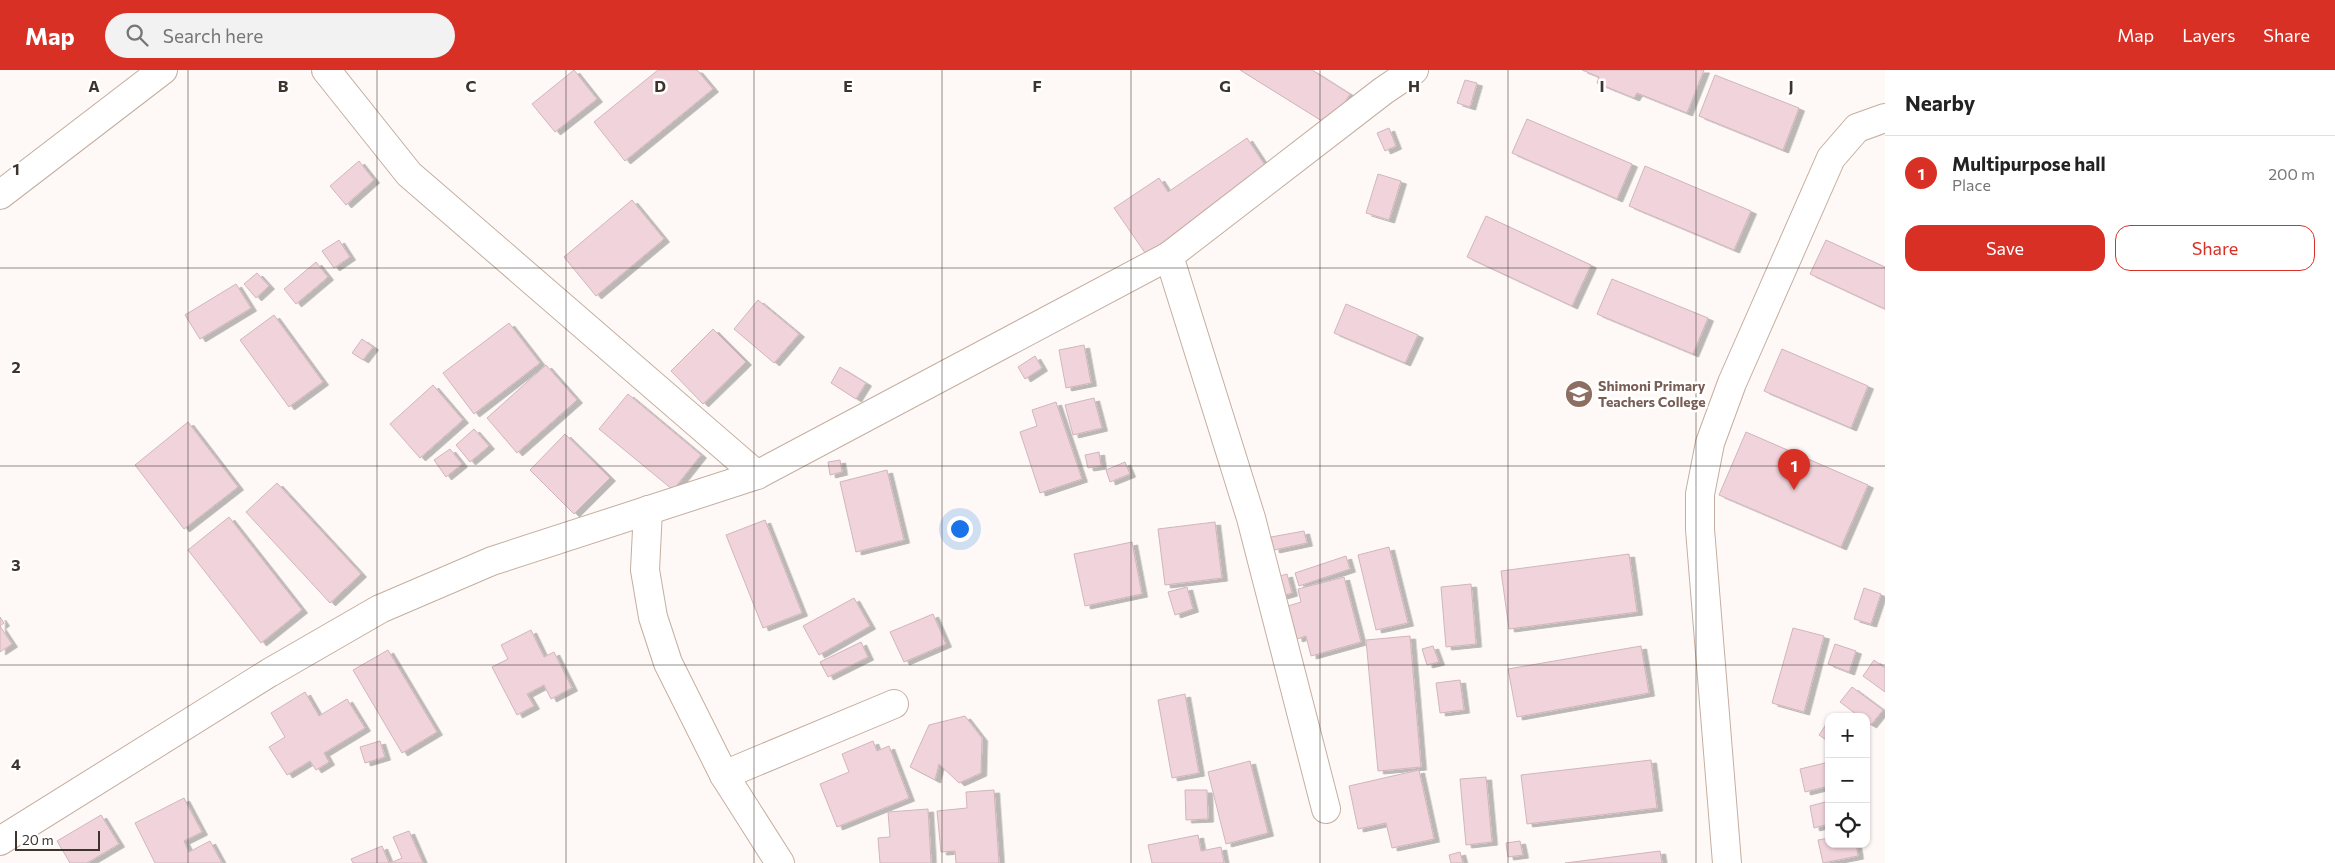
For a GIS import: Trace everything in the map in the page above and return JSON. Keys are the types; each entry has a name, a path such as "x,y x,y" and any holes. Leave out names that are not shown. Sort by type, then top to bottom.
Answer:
{"street":[{"path":"0,196 163,70"},
{"path":"326,70 410,174 757,475"},
{"path":"0,840 269,673 380,609 492,561 757,475 1169,256 1414,70"},
{"path":"1727,863 1700,529 1700,494 1710,443 1732,383 1831,158 1857,128 1885,118"},
{"path":"1169,256 1251,518 1326,809"},
{"path":"648,510 645,570 653,617 668,663 724,775 780,863"},
{"path":"724,775 894,704"}],"building":[{"path":"574,70 597,99 555,132 532,104"},
{"path":"658,70 697,70 713,89 625,161 594,122"},
{"path":"1240,70 1312,70 1350,94 1330,126"},
{"path":"1582,70 1704,70 1687,113 1637,93 1634,98 1597,83 1599,77"},
{"path":"1715,75 1799,108 1783,150 1699,116"},
{"path":"1465,80 1477,83 1470,107 1457,103"},
{"path":"1527,119 1632,164 1617,199 1512,153"},
{"path":"1389,128 1396,146 1385,151 1377,133"},
{"path":"1247,138 1272,176 1150,260 1114,208 1159,178 1168,192"},
{"path":"359,161 374,180 346,205 330,186"},
{"path":"1645,166 1751,211 1734,250 1629,206"},
{"path":"1378,174 1401,181 1389,220 1366,213"},
{"path":"632,200 664,239 596,296 564,257"},
{"path":"1486,216 1591,265 1572,306 1467,257"},
{"path":"339,240 350,257 334,268 322,251"},
{"path":"1826,240 1885,267 1885,309 1810,274"},
{"path":"316,262 328,277 296,304 284,289"},
{"path":"257,273 269,286 256,298 244,284"},
{"path":"1612,279 1708,318 1693,354 1597,314"},
{"path":"236,284 251,308 200,339 185,315"},
{"path":"758,300 799,334 774,363 734,329"},
{"path":"1346,304 1418,335 1405,363 1334,333"},
{"path":"274,315 323,382 289,407 240,340"},
{"path":"509,323 540,363 474,414 443,373"},
{"path":"713,329 746,362 703,404 671,371"},
{"path":"362,339 373,347 363,360 352,353"},
{"path":"1084,345 1091,383 1066,388 1059,350"},
{"path":"1782,349 1868,386 1851,428 1764,391"},
{"path":"1035,356 1042,368 1025,379 1018,367"},
{"path":"546,365 577,400 517,453 487,418"},
{"path":"840,367 866,383 856,399 831,383"},
{"path":"433,385 463,420 420,458 390,424"},
{"path":"628,394 701,455 673,490 599,429"},
{"path":"1094,398 1102,428 1073,435 1065,405"},
{"path":"1056,402 1082,479 1040,493 1020,432 1037,426 1032,410"},
{"path":"188,422 238,487 184,529 135,465"},
{"path":"474,429 489,446 470,462 456,445"},
{"path":"1746,432 1868,485 1841,547 1719,495"},
{"path":"565,434 610,478 574,514 530,470"},
{"path":"450,449 462,464 446,477 434,460"},
{"path":"1099,452 1101,466 1088,468 1085,455"},
{"path":"840,460 842,472 830,475 828,462"},
{"path":"1125,462 1130,474 1110,482 1106,470"},
{"path":"887,470 904,540 856,552 840,482"},
{"path":"277,483 361,574 330,603 246,512"},
{"path":"229,517 302,610 261,643 188,550"},
{"path":"765,520 802,613 763,628 726,535"},
{"path":"1215,522 1222,578 1165,585 1158,529"},
{"path":"1304,531 1307,543 1274,550 1271,537"},
{"path":"1132,542 1142,594 1085,606 1074,554"},
{"path":"1389,547 1408,623 1376,630 1358,555"},
{"path":"1629,554 1637,612 1509,629 1501,571"},
{"path":"1346,556 1350,569 1299,586 1295,573"},
{"path":"1287,574 1292,593 1282,596 1276,577"},
{"path":"1344,577 1361,642 1311,656 1306,636 1297,639 1288,606 1301,602 1298,589"},
{"path":"1471,584 1476,644 1446,647 1441,587"},
{"path":"1187,587 1193,609 1175,615 1168,592"},
{"path":"1864,588 1881,594 1871,624 1854,619"},
{"path":"854,598 870,626 819,655 803,626"},
{"path":"933,614 946,644 904,662 890,632"},
{"path":"0,617 4,623 0,626"},
{"path":"0,626 12,644 0,652"},
{"path":"1793,628 1824,636 1804,712 1772,703"},
{"path":"531,630 544,657 554,652 572,688 551,699 544,685 527,694 534,706 517,715 492,667 508,659 501,645"},
{"path":"1410,636 1421,767 1378,771 1366,640"},
{"path":"861,642 868,657 828,677 820,662"},
{"path":"1835,644 1856,651 1849,672 1828,664"},
{"path":"1433,646 1439,662 1427,665 1422,649"},
{"path":"1641,646 1649,693 1517,717 1508,669"},
{"path":"388,650 437,732 402,753 353,670"},
{"path":"1874,660 1885,668 1885,692 1863,676"},
{"path":"1460,680 1464,710 1440,713 1436,683"},
{"path":"1852,687 1883,710 1871,725 1870,713 1855,713 1840,702"},
{"path":"305,692 319,716 347,699 365,728 324,753 329,762 316,770 310,761 287,775 269,747 285,737 271,713"},
{"path":"1185,694 1199,773 1172,778 1158,700"},
{"path":"965,716 982,738 981,773 959,783 939,764 935,780 910,767 929,725"},
{"path":"1825,726 1825,739 1819,735"},
{"path":"380,741 385,757 365,763 360,747"},
{"path":"873,741 877,751 889,746 909,798 837,827 820,784 849,772 842,754"},
{"path":"1651,760 1657,808 1527,824 1521,775"},
{"path":"1250,761 1268,833 1226,844 1208,772"},
{"path":"1825,763 1825,787 1805,792 1800,769"},
{"path":"1419,770 1434,839 1392,848 1386,823 1358,829 1349,786"},
{"path":"1486,777 1492,842 1466,845 1460,779"},
{"path":"994,790 999,863 956,863 955,851 941,852 937,811 967,808 966,792"},
{"path":"1185,790 1207,790 1208,819 1186,820"},
{"path":"184,798 202,832 184,841 189,852 210,841 222,863 155,863 135,823"},
{"path":"1825,802 1825,825 1814,828 1810,806"},
{"path":"928,809 931,863 880,863 878,838 890,837 888,812"},
{"path":"101,815 119,844 87,863 70,863 57,841"},
{"path":"409,831 423,863 390,863 402,858 393,837"},
{"path":"1198,835 1201,851 1221,847 1224,863 1152,863 1148,845"},
{"path":"1825,839 1825,848 1857,848 1858,856 1823,863 1818,840"},
{"path":"1520,841 1523,855 1508,857 1506,843"},
{"path":"382,846 389,863 353,863 351,859"},
{"path":"1660,851 1662,863 1565,863"},
{"path":"1460,852 1463,863 1451,863 1449,855"}],"place":[{"name":"Shimoni Primary Teachers College","path":"1579,394"},
{"name":"Multipurpose hall","path":"1794,490"}]}
